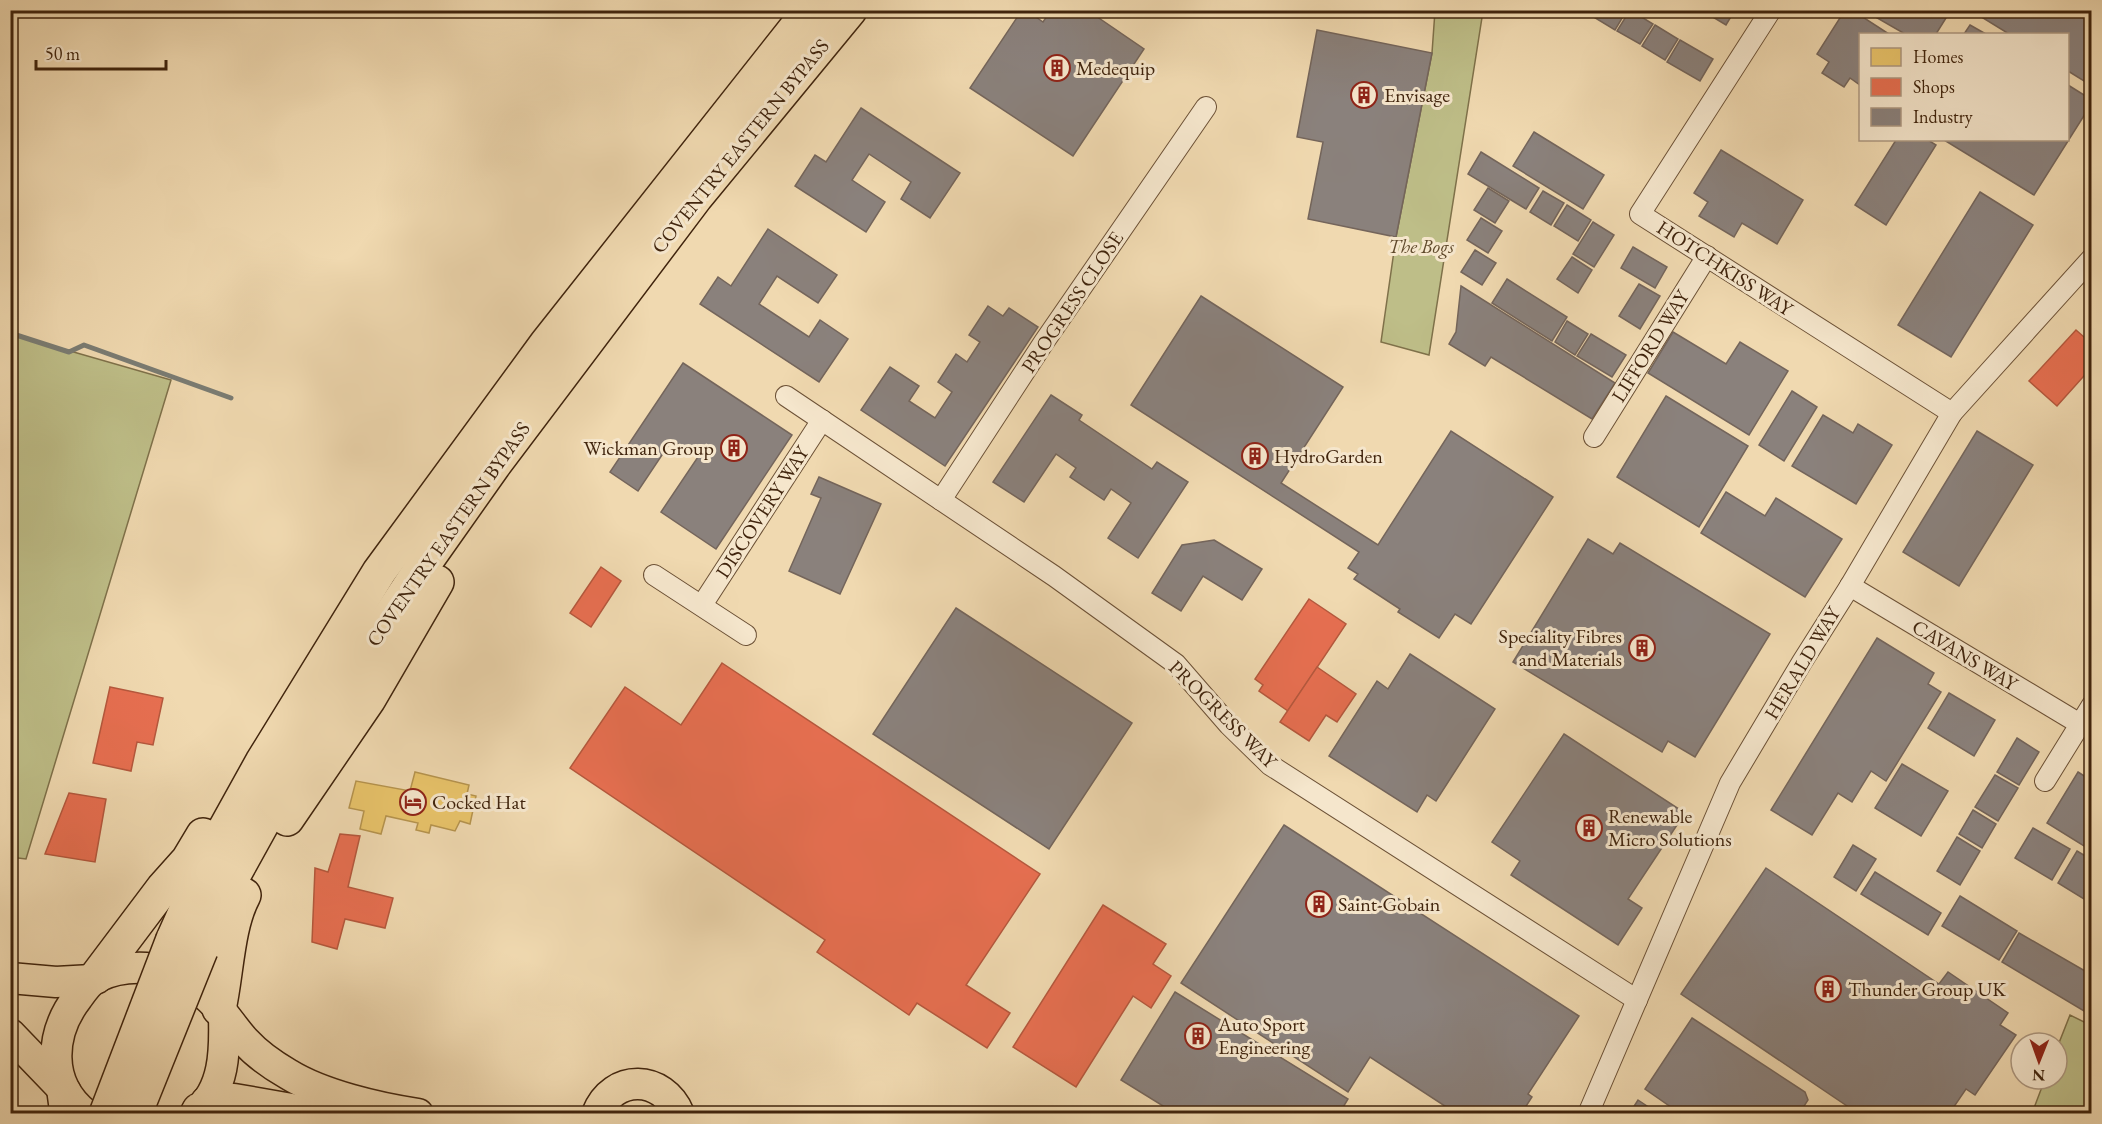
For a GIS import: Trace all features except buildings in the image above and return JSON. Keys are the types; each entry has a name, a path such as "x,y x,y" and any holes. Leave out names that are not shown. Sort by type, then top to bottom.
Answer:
{"highway":[{"name":"COVENTRY EASTERN BYPASS","path":"135,1113 187,944 211,854 262,762 379,572 546,344 810,10"},
{"name":"COVENTRY EASTERN BYPASS","path":"106,1113 187,944 235,873 287,779 340,692 422,567 494,465 696,198 850,10"},
{"path":"222,1013 239,905 275,837 369,699 448,563 518,457 626,317 696,198"},
{"path":"94,979 163,888 188,860 245,761 368,563 534,338 639,226"}],"main road":[{"path":"10,978 56,982 94,979 119,970 147,968 178,977 210,999 247,1044 288,1075 340,1097 418,1113"},
{"path":"69,1101 57,1063 57,1040 67,1011 94,979"},
{"path":"199,1110 215,1087 222,1070 225,1047 222,1013"},
{"path":"10,1035 69,1101"},
{"path":"592,1110 623,1086 643,1084 663,1091 679,1110"},
{"path":"199,1110 234,1099 320,1113"}],"street":[{"name":"HOTCHKISS WAY","path":"1771,10 1640,214 1952,413"},
{"name":"PROGRESS CLOSE","path":"941,500 1044,342 1206,107"},
{"name":"LIFFORD WAY","path":"1594,437 1707,256"},
{"name":"HERALD WAY","path":"1588,1113 1730,783 1952,413 2091,258"},
{"name":"PROGRESS WAY","path":"786,396 1054,576 1176,664 1229,725 1270,765 1637,999"},
{"name":"DISCOVERY WAY","path":"702,605 822,420"},
{"path":"654,575 747,635"},
{"name":"CAVANS WAY","path":"1850,586 2080,724"},
{"path":"2045,782 2091,705"}],"green space":[{"name":"The Bogs","path":"1435,11 1483,11 1429,355 1381,342 1396,237 1432,53"},
{"path":"11,334 171,380 26,859 10,857"},
{"path":"2091,1011 2091,1113 2048,1113 2034,1108 2040,1091 2069,1091 2069,1031 2064,1031 2070,1015 2086,1023"}],"waterway":[{"path":"10,333 69,352 84,345 231,398"}],"place":[{"name":"Medequip","path":"1057,68"},
{"name":"Envisage","path":"1364,95"},
{"name":"Wickman Group","path":"734,448"},
{"name":"HydroGarden","path":"1255,456"},
{"name":"Speciality Fibres and Materials","path":"1642,648"},
{"name":"Cocked Hat","path":"413,802"},
{"name":"Renewable Micro Solutions","path":"1589,828"},
{"name":"Saint-Gobain","path":"1319,904"},
{"name":"Thunder Group UK","path":"1828,989"},
{"name":"Auto Sport Engineering","path":"1198,1036"}]}
